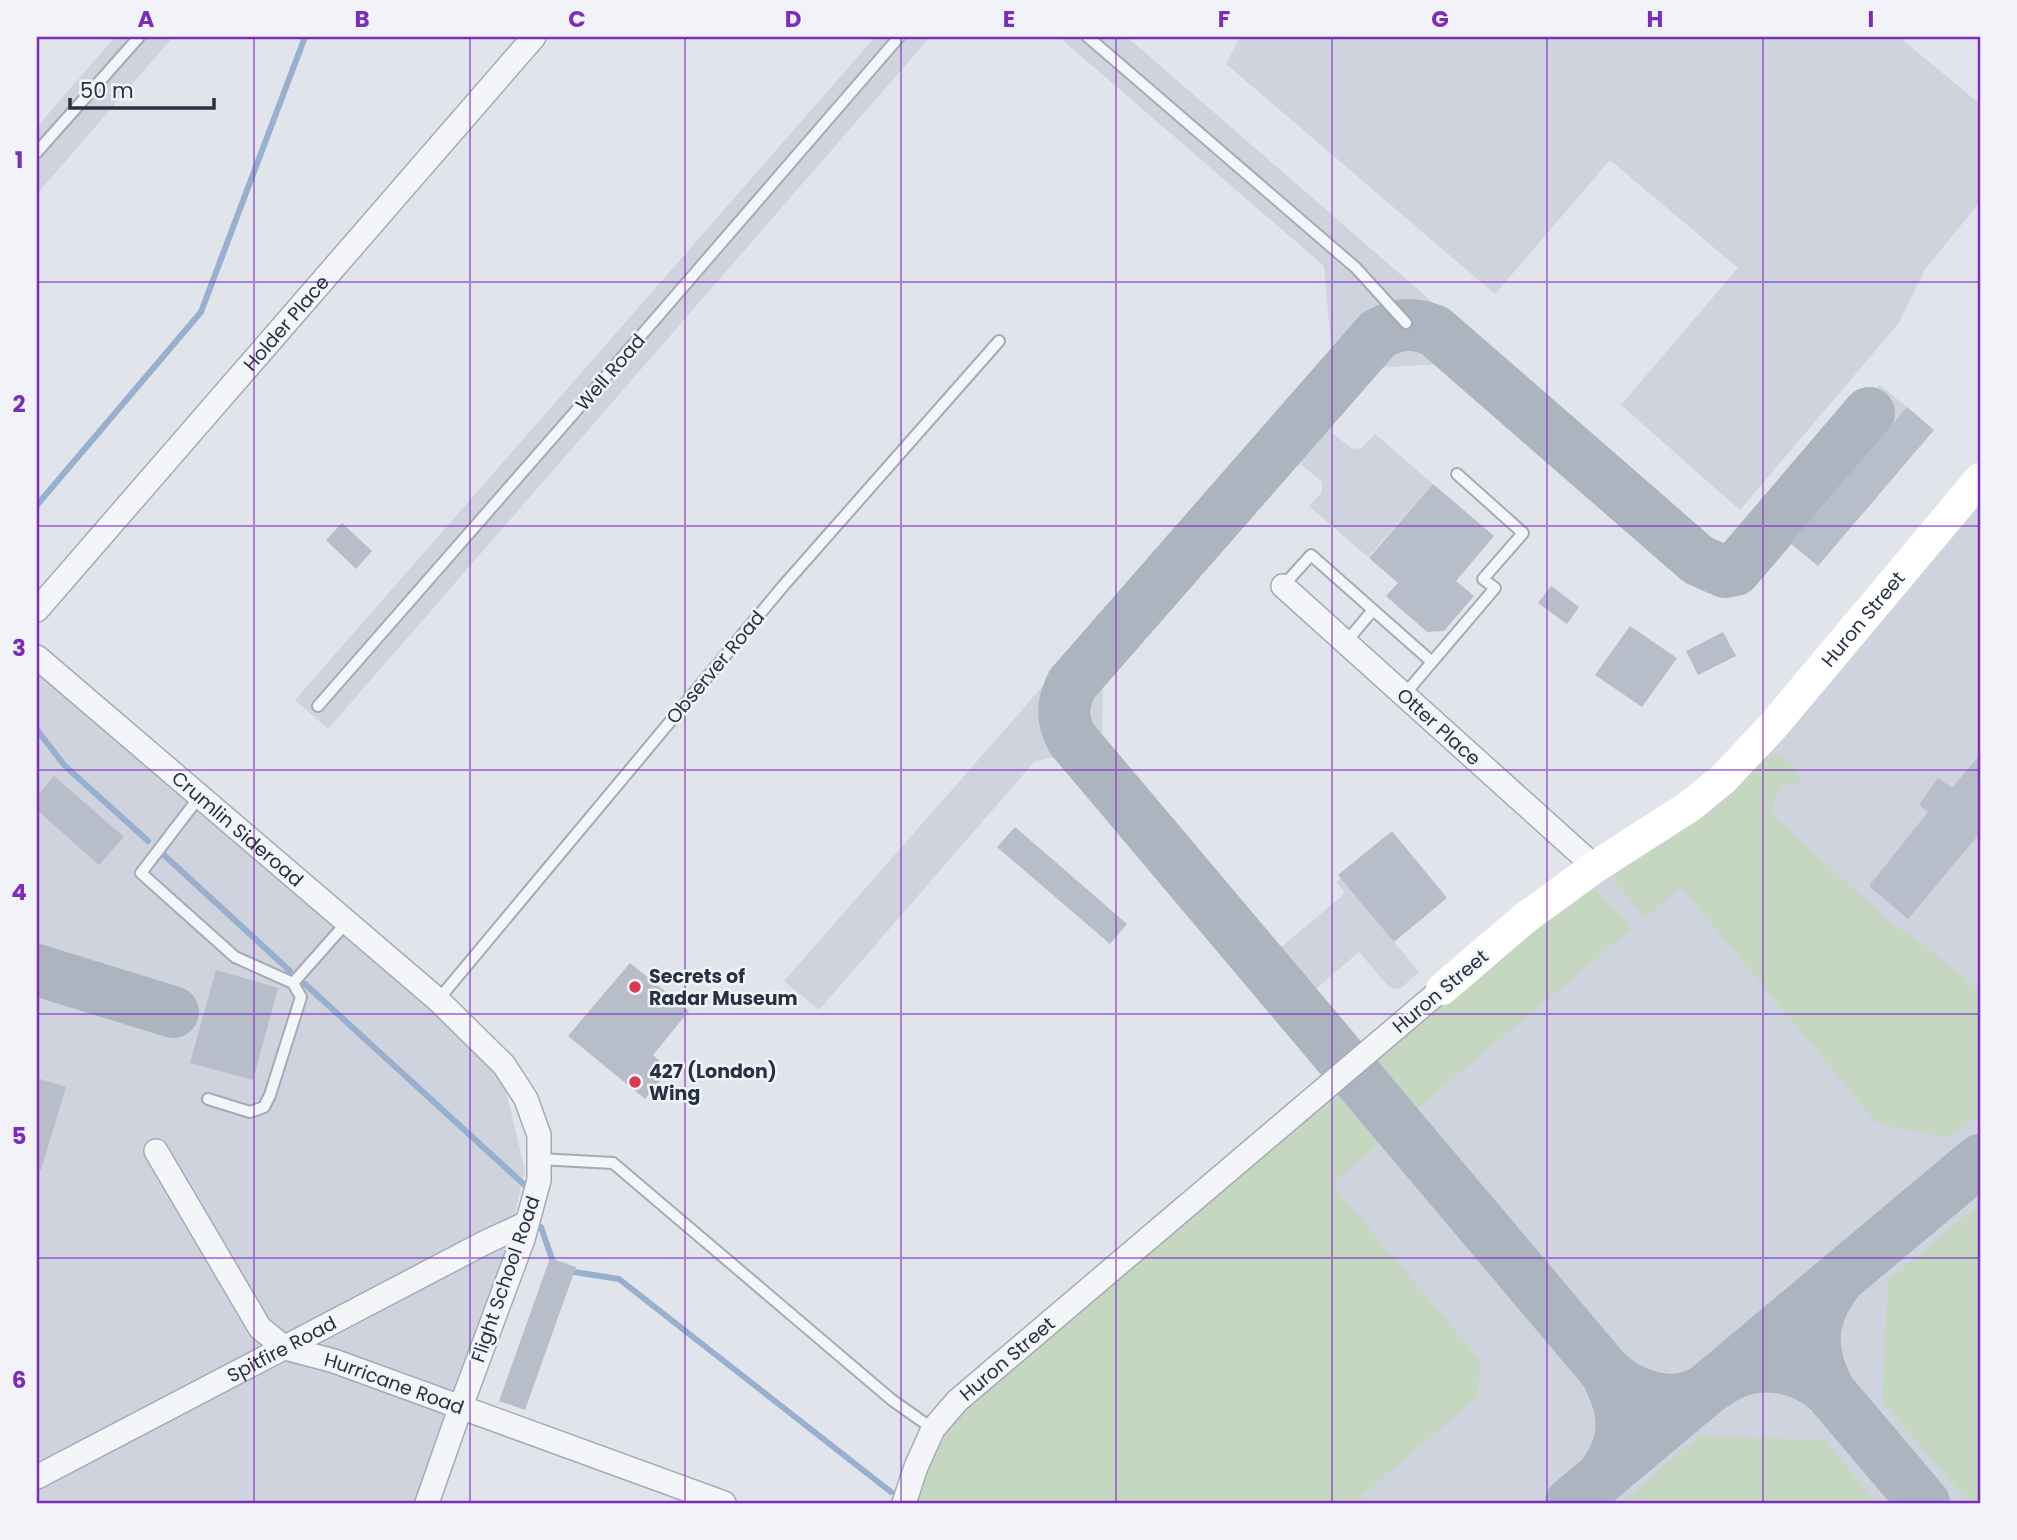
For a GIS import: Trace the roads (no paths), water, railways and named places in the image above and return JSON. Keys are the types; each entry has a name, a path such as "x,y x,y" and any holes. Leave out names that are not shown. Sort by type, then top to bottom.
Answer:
{"street":[{"name":"Holder Place","path":"37,610 534,37"},
{"name":"Huron Street","path":"904,1503 933,1429 957,1401 1525,918 1595,867 1690,806 1723,779 1773,726 1980,479"},
{"name":"Otter Place","path":"1283,586 1595,867"},
{"name":"Crumlin Sideroad","path":"37,657 438,1000"},
{"name":"Flight School Road","path":"427,1503 527,1223 539,1180 539,1135 526,1099 505,1065 438,1000"},
{"name":"Hurricane Road","path":"156,1152 260,1328 285,1348 334,1361 724,1503"},
{"name":"Spitfire Road","path":"37,1478 485,1242 527,1223"}],"lane":[{"path":"37,152 139,37"},
{"path":"609,372 899,37"},
{"name":"Well Road","path":"318,706 899,37"},
{"path":"1088,37 1356,268 1406,323"},
{"name":"Observer Road","path":"438,1000 784,585 999,341"},
{"path":"1404,695 1495,588 1483,579 1523,533 1457,474"},
{"path":"1283,586 1311,555 1432,662"},
{"path":"1346,642 1373,610"},
{"path":"200,796 141,873 235,957 293,983 301,996 270,1096 264,1107 250,1112 208,1099"},
{"path":"293,983 347,922"},
{"path":"539,1159 613,1163 892,1400 933,1429"}],"waterway":[{"path":"37,505 201,312 305,37"},
{"path":"37,730 65,766 148,841"},
{"path":"164,855 290,971"},
{"path":"305,984 529,1189"},
{"path":"541,1227 554,1265"},
{"path":"568,1271 619,1279 891,1492"}],"place":[{"name":"Secrets of Radar Museum","path":"635,987"},
{"name":"427 (London) Wing","path":"635,1082"}]}
